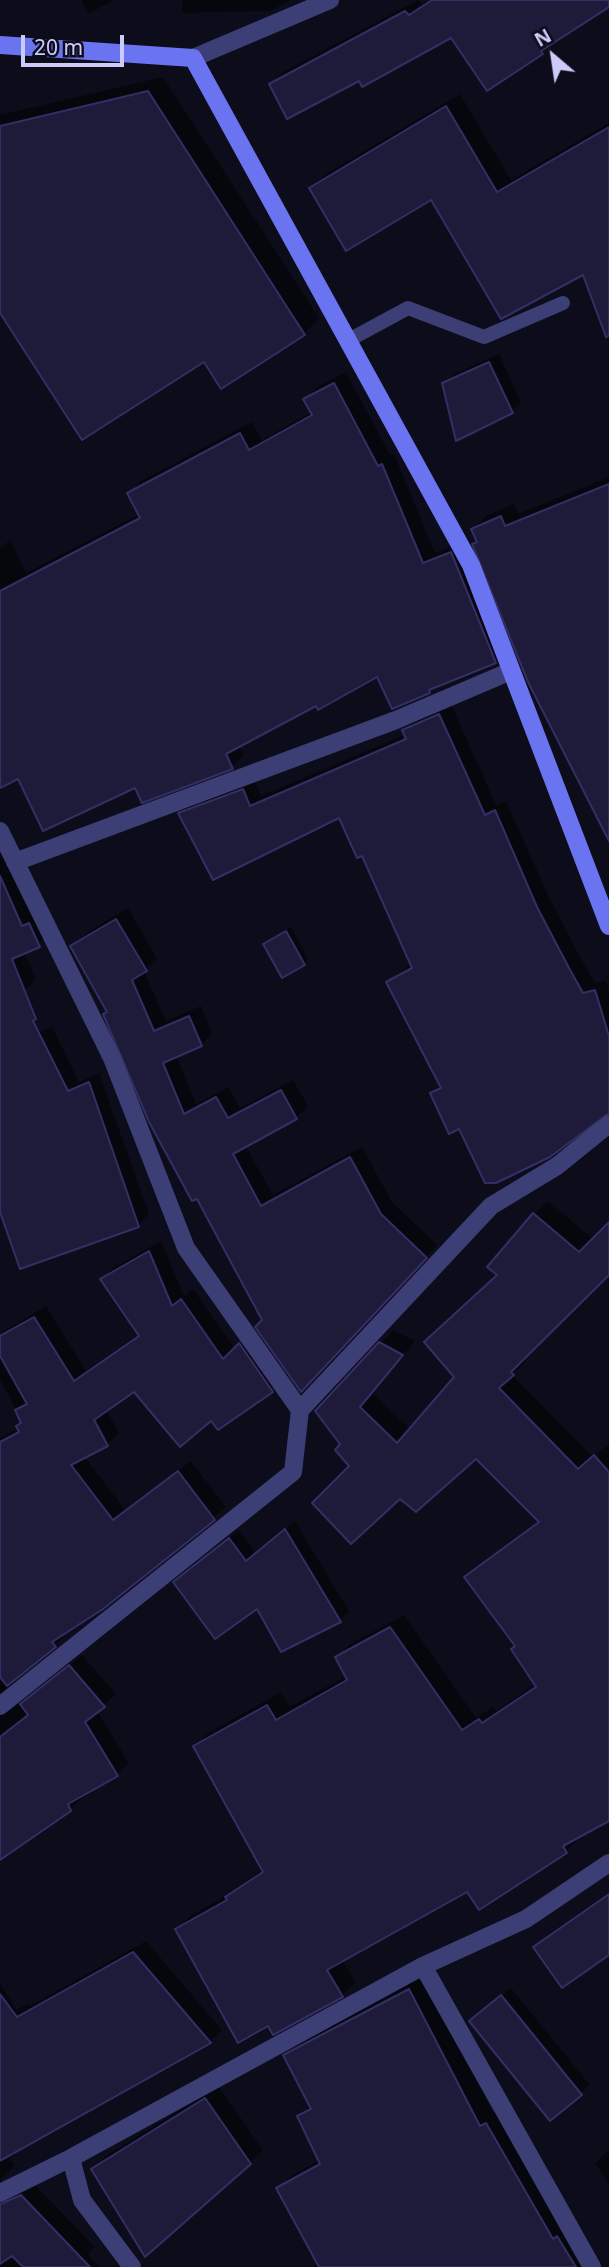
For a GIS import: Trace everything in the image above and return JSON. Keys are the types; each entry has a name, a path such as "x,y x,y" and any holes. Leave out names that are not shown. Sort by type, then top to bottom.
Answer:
{"street":[{"path":"0,45 192,58 330,0"},
{"path":"192,58 471,565 609,926"},
{"path":"15,862 396,720 512,671"},
{"path":"0,831 112,1058 186,1248 300,1410"},
{"path":"0,1706 293,1472 300,1410 491,1206 557,1166 609,1124"},
{"path":"0,2193 71,2158 424,1966 526,1919 609,1863"},
{"path":"424,1966 592,2267"},
{"path":"71,2158 82,2200 132,2267"}],"lane":[{"path":"347,341 408,307 484,337 563,303"}],"building":[{"path":"432,0 609,0 609,7 541,51 543,54 487,91 451,38 362,87 359,81 287,119 269,84 405,11 409,15"},
{"path":"148,91 305,335 221,389 204,362 82,440 0,313 0,126"},
{"path":"446,106 497,192 609,127 609,336 606,337 583,275 501,319 431,200 346,251 309,188"},
{"path":"489,362 513,413 456,441 442,383"},
{"path":"334,383 378,466 382,464 423,563 451,552 496,663 429,690 430,693 392,709 377,677 318,710 316,706 226,754 233,769 142,803 135,788 43,831 18,779 0,788 0,591 140,518 127,493 240,433 249,450 312,415 303,399"},
{"path":"609,484 609,841 528,682 472,544 477,542 471,529 501,516 505,526"},
{"path":"439,714 485,815 495,810 537,907 583,993 595,990 609,1036 609,1113 550,1157 496,1183 485,1183 459,1129 449,1134 430,1093 441,1088 386,982 412,968 362,856 357,858 339,818 213,880 178,813 243,789 250,806 406,739 402,730"},
{"path":"0,876 22,926 29,923 40,947 12,959 36,1019 33,1021 68,1091 89,1082 139,1227 20,1269 0,1212"},
{"path":"116,919 147,971 132,980 154,1031 189,1016 202,1046 163,1063 184,1114 216,1097 228,1118 281,1090 297,1119 233,1154 261,1206 350,1157 381,1214 427,1258 301,1392 255,1327 262,1320 197,1199 192,1201 149,1122 103,1014 107,1012 70,946"},
{"path":"286,931 305,965 282,978 263,944"},
{"path":"533,1213 579,1252 609,1222 609,1275 511,1372 514,1375 499,1388 578,1469 594,1455 609,1472 609,1821 563,1846 567,1853 479,1910 467,1892 327,1970 343,1997 273,2035 268,2026 238,2043 175,1929 227,1900 225,1897 263,1872 193,1746 267,1705 276,1720 347,1680 335,1657 390,1627 462,1730 479,1719 482,1723 536,1687 511,1649 515,1646 464,1577 539,1522 476,1459 416,1512 400,1499 351,1544 312,1503 349,1466 335,1450 340,1444 315,1411 379,1342 403,1355 360,1407 397,1443 454,1377 424,1342 497,1275 487,1267"},
{"path":"149,1251 172,1306 181,1299 223,1359 239,1343 273,1392 218,1430 211,1421 180,1447 134,1392 94,1420 108,1446 71,1465 113,1520 178,1471 215,1520 103,1609 52,1642 56,1647 7,1686 0,1677 0,1442 19,1432 16,1426 21,1423 15,1410 27,1404 0,1356 0,1336 34,1317 74,1381 139,1336 100,1279"},
{"path":"285,1529 341,1622 281,1652 257,1609 215,1639 173,1582 229,1538 246,1561"},
{"path":"69,1665 105,1707 85,1722 118,1776 68,1804 71,1811 0,1860 0,1737 28,1715 20,1704"},
{"path":"609,1894 609,1955 562,1988 533,1947"},
{"path":"133,1952 211,2043 0,2161 0,1994 17,2017"},
{"path":"409,1989 480,2126 486,2123 553,2239 557,2236 576,2267 319,2267 276,2188 320,2164 297,2116 311,2109 283,2055"},
{"path":"501,1995 582,2095 550,2121 469,2021"},
{"path":"205,2098 251,2164 145,2257 91,2169"},
{"path":"21,2195 90,2267 23,2267 12,2256 0,2264 0,2204"}]}
